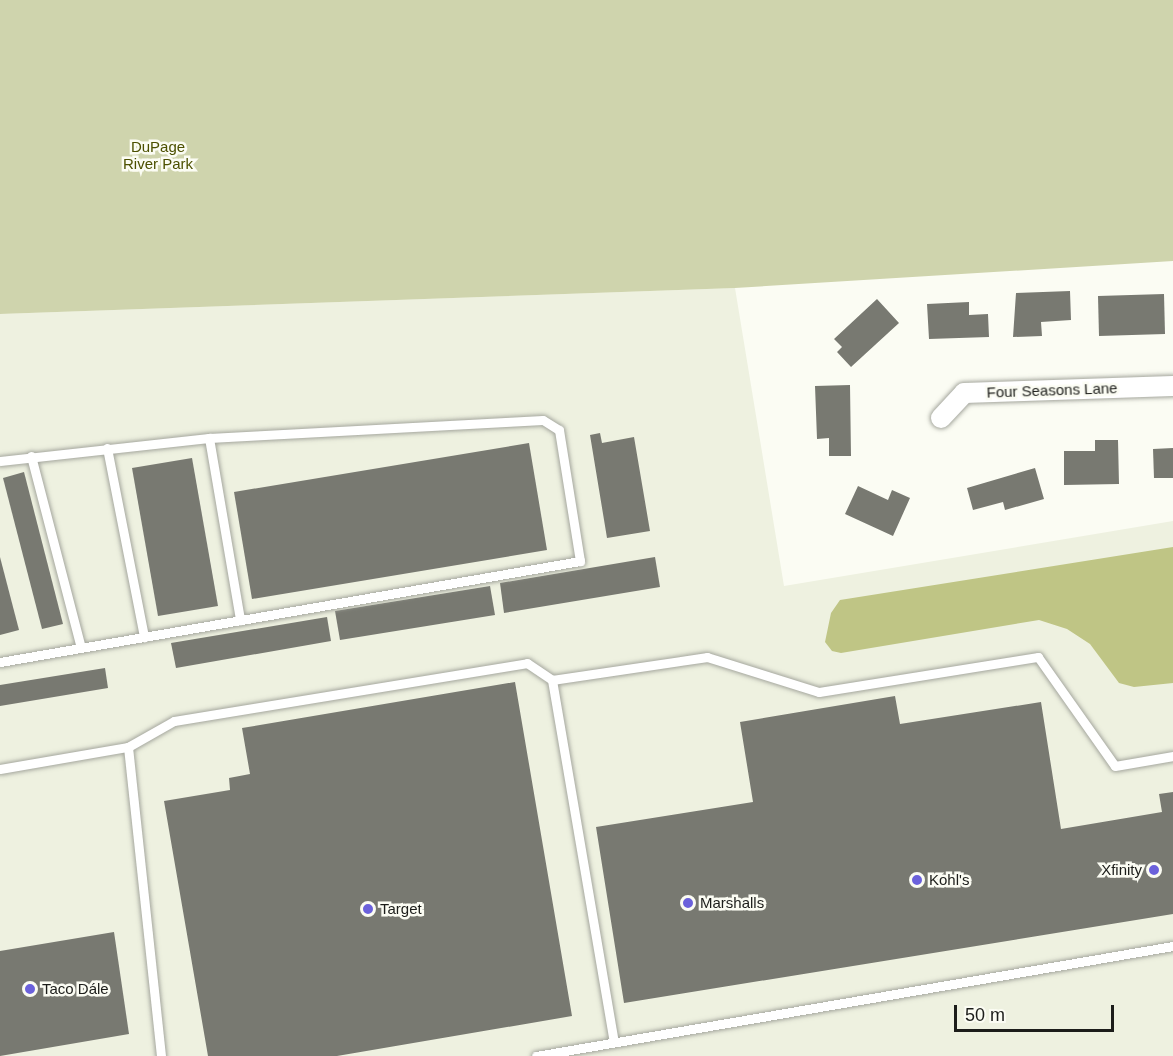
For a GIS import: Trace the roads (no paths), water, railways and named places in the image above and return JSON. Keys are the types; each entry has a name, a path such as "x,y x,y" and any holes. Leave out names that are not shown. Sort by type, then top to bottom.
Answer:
{"street":[{"name":"Four Seasons Lane","path":"941,418 964,393 1173,386"}],"lane":[{"path":"0,461 209,438 543,420 559,430 579,561 0,662"},
{"path":"209,438 240,620"},
{"path":"107,448 144,637"},
{"path":"31,456 81,648"},
{"path":"0,769 128,747 174,721 527,663 552,680 707,657 819,692 1038,657 1115,766 1173,756"},
{"path":"552,680 614,1042"},
{"path":"128,747 161,1056"},
{"path":"536,1056 1173,946"}],"place":[{"name":"Xfinity","path":"1154,870"},
{"name":"Kohl's","path":"917,880"},
{"name":"Marshalls","path":"688,903"},
{"name":"Target","path":"368,909"},
{"name":"Taco Dále","path":"30,989"}],"park label":[{"name":"DuPage River Park","path":"158,154"}]}
